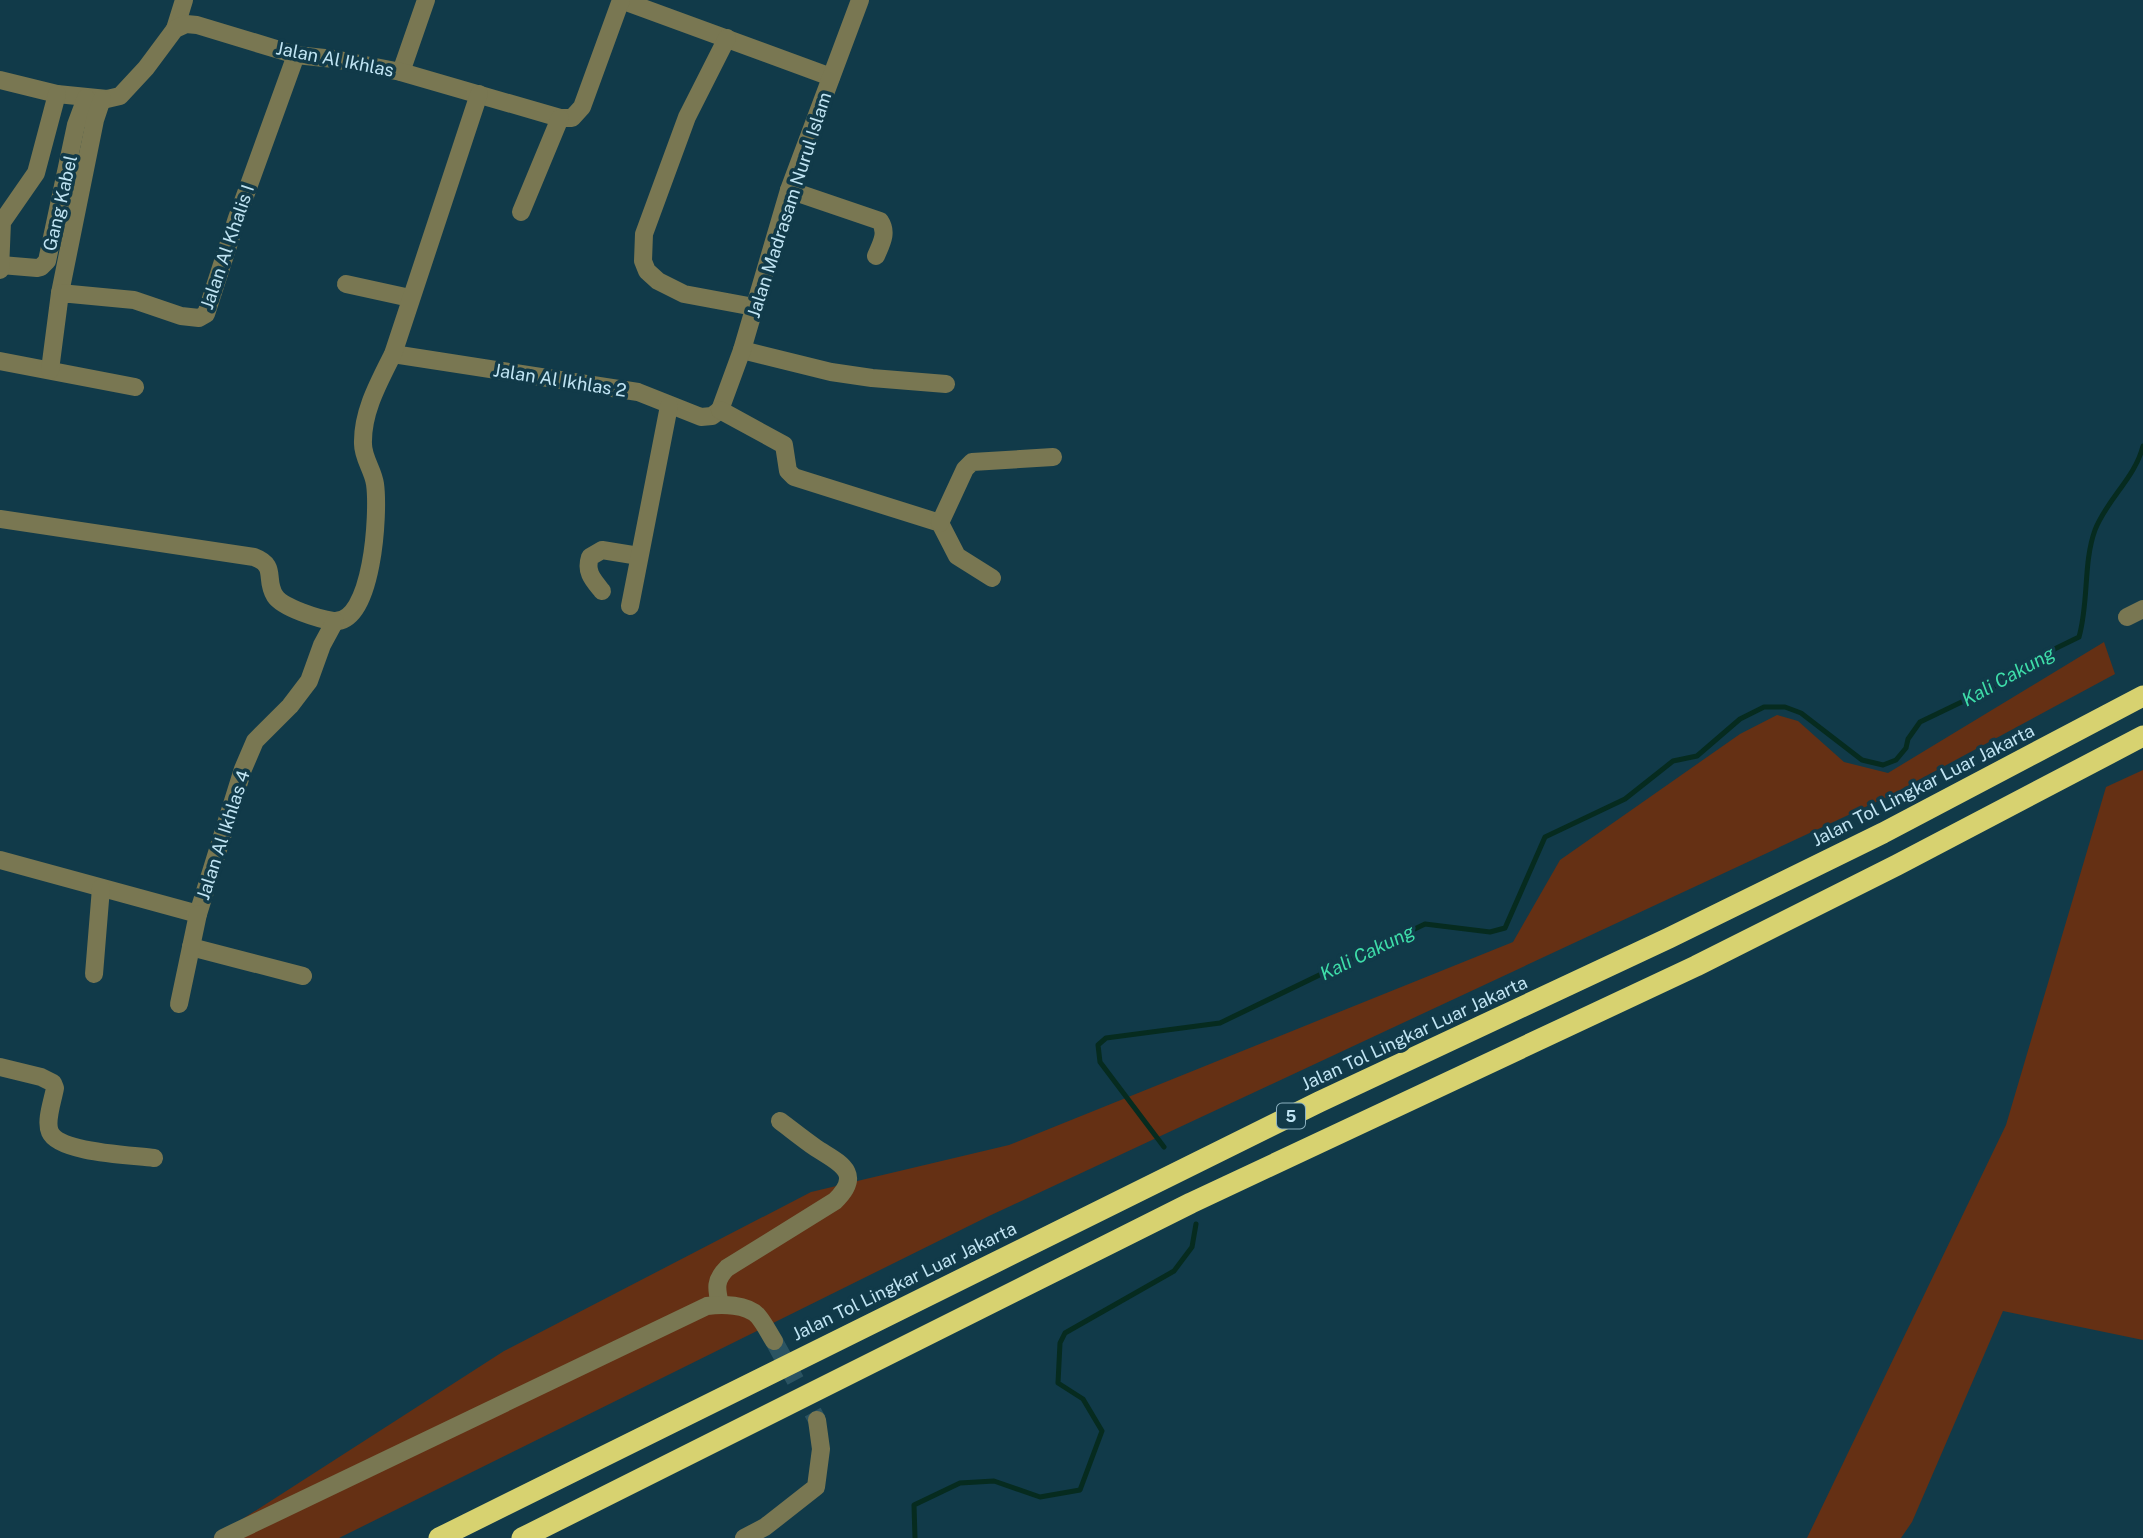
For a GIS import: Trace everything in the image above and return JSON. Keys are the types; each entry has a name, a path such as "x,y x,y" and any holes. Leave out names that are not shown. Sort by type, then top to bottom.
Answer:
{"highway":[{"name":"Jalan Tol Lingkar Luar Jakarta","path":"439,1538 1307,1108 1669,938 1883,833 2143,696"},
{"name":"5","path":"522,1538 1191,1203 1696,966 1897,865 2143,736"}],"street":[{"path":"0,80 57,94 94,98 120,96 146,68 175,29 184,0"},
{"path":"401,72 426,0"},
{"path":"522,212 560,118 572,118 582,107 621,0 831,77"},
{"name":"Jalan Madrasam Nurul Islam","path":"719,410 742,350 789,190 860,0"},
{"name":"Jalan Al Ikhlas","path":"175,29 186,24 197,25 296,55 334,58 401,72 560,118"},
{"path":"727,38 682,130 645,234 643,261 658,281 684,294 754,307"},
{"name":"Jalan Al Khalis I","path":"68,294 134,300 181,316 205,316 296,55"},
{"path":"0,267 2,222 36,173 57,94"},
{"path":"0,519 254,557 264,561 269,567 275,596 283,603 296,610 335,621 350,617 361,601 375,537 376,485 362,443 366,421 374,391 393,354 479,94"},
{"path":"50,370 68,294 95,120 94,98"},
{"name":"Gang Kabel","path":"0,267 37,268 47,261 76,125 94,98"},
{"path":"789,190 880,221 884,227 884,237 876,256"},
{"path":"346,284 410,298"},
{"path":"742,350 831,372 946,384"},
{"name":"Jalan Al Ikhlas 2","path":"393,354 638,392 701,418 712,416 719,410"},
{"path":"0,361 135,387"},
{"path":"630,606 669,406"},
{"path":"719,410 784,445 788,471 794,477 940,523 957,556 992,578"},
{"path":"940,523 965,469 972,462 1053,457"},
{"path":"601,591 590,576 587,565 590,557 603,550 639,556"},
{"name":"Jalan Al Ikhlas 4","path":"0,860 198,914 243,769 255,741 290,706 309,681 322,645 335,621"},
{"path":"94,974 101,888"},
{"path":"179,1004 198,914"},
{"path":"191,947 303,976"},
{"path":"0,1067 41,1077 53,1083 55,1088 49,1123 50,1132 57,1140 72,1147 154,1158"},
{"path":"720,1304 717,1281 727,1268 835,1201 847,1186 843,1165 780,1121"},
{"path":"223,1538 707,1306 720,1304 756,1314 774,1341"},
{"path":"744,1538 765,1527 816,1487 821,1449 817,1420"}],"shaded area":[{"path":"2104,642 2115,674 1887,797 989,1216 339,1538 213,1538 504,1351 811,1192 1009,1145 1513,942 1560,860 1740,734 1777,715 1798,721 1844,762 1888,773"},
{"path":"2143,770 2143,1340 2003,1311 1912,1522 1901,1538 1807,1538 2006,1125 2106,787"}],"waterway":[{"name":"Kali Cakung","path":"1164,1147 1100,1062 1098,1045 1106,1038 1220,1023 1425,924 1490,932 1505,928 1545,837 1625,799 1673,761 1697,756 1740,719 1764,707 1785,707 1801,713 1862,760 1883,765 1896,760 1920,722 1997,685 2022,665 2079,637 2095,530 2106,508 2134,468 2143,446"},
{"name":"Kali Cakung","path":"915,1538 914,1505 960,1483 994,1481 1040,1497 1080,1490 1102,1431 1083,1399 1058,1383 1060,1343 1065,1333 1174,1271 1192,1247 1196,1224"}],"tunnel":[{"path":"774,1341 817,1420"}]}
